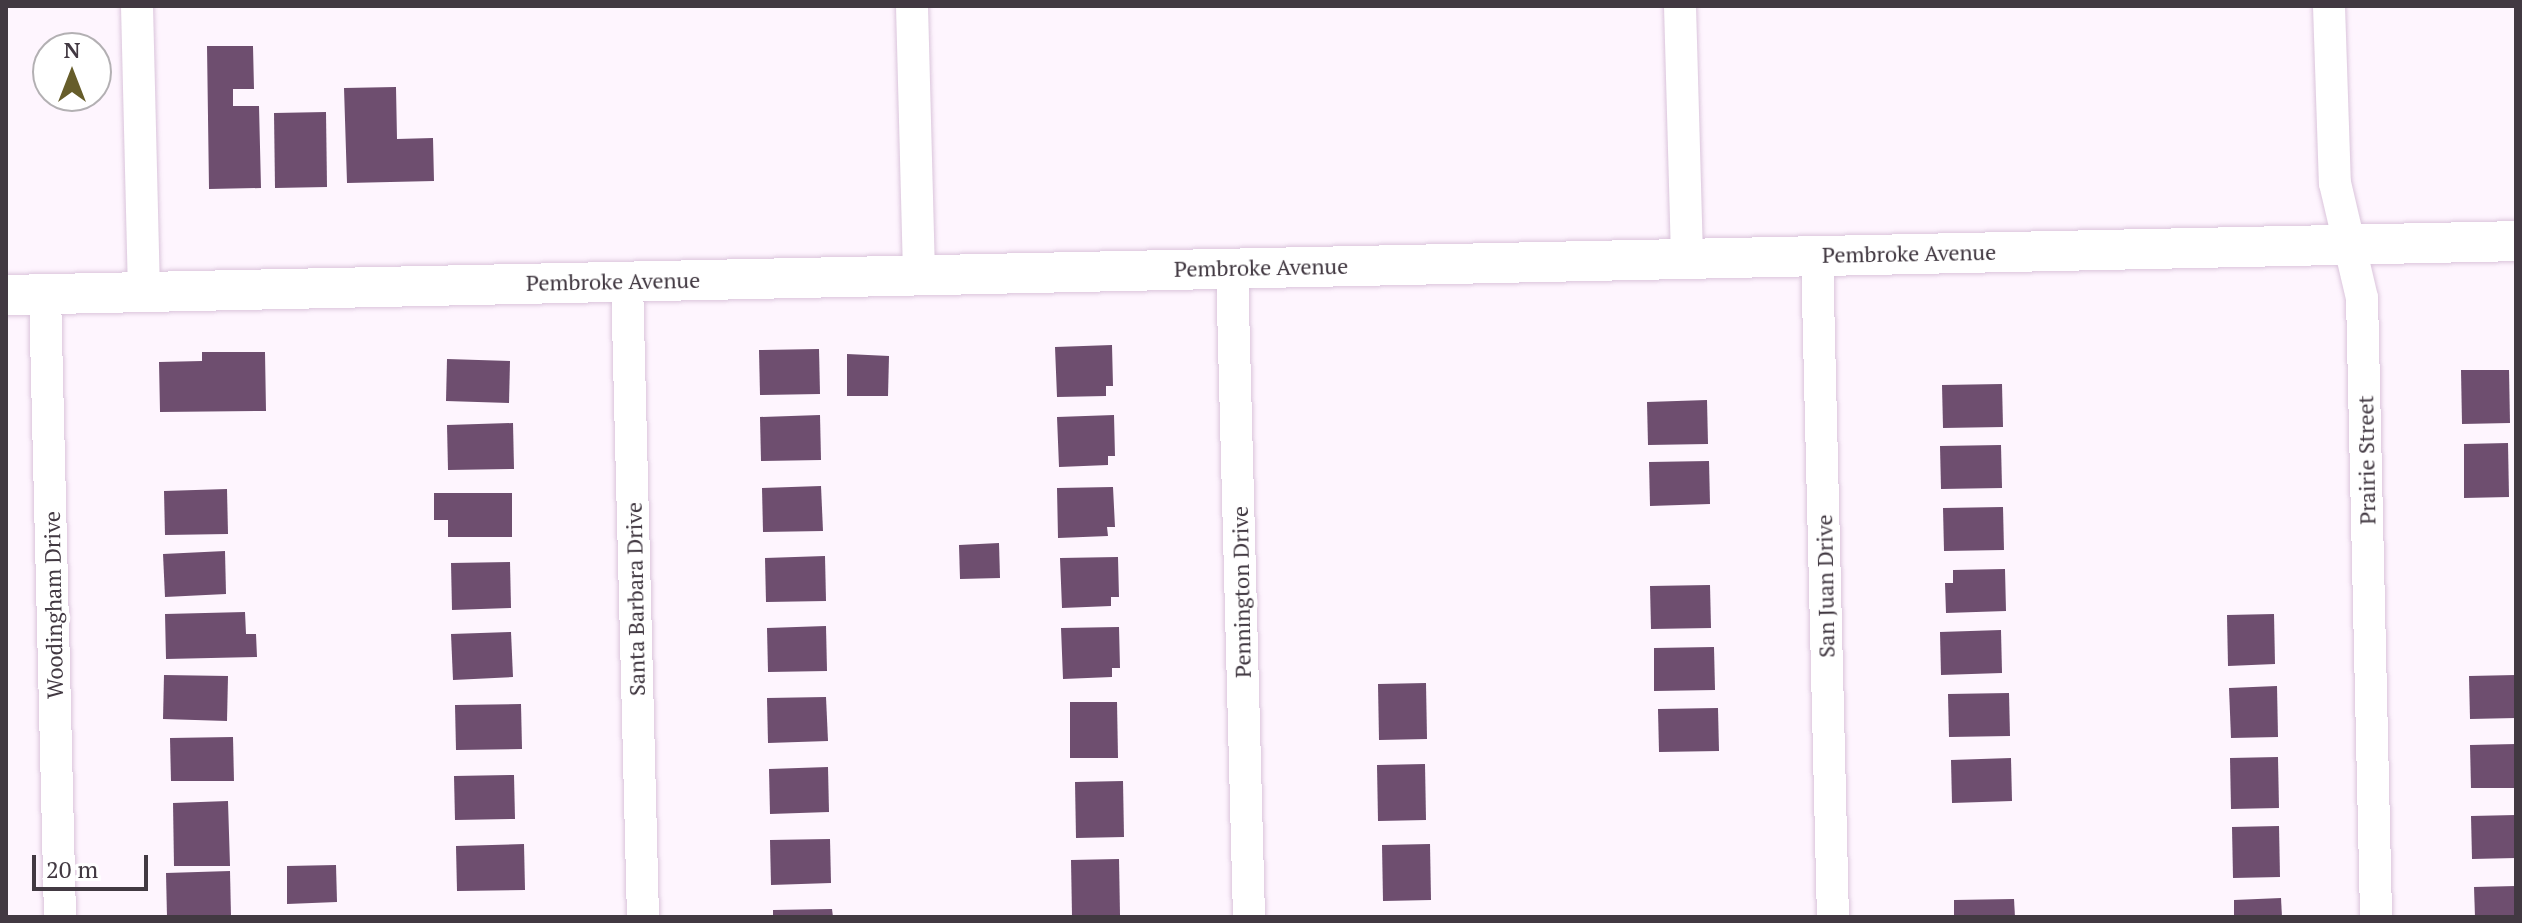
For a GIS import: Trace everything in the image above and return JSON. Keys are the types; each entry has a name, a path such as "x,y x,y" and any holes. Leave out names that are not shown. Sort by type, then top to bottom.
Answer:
{"street":[{"path":"137,6 144,291"},
{"path":"912,6 919,272"},
{"path":"1680,6 1687,258"},
{"name":"Prairie Street","path":"2329,6 2335,183 2362,298 2376,917"},
{"name":"Pembroke Avenue","path":"25,294 919,272 2516,241"},
{"name":"San Juan Drive","path":"1817,255 1833,917"},
{"name":"Pennington Drive","path":"1232,268 1249,917"},
{"name":"Santa Barbara Drive","path":"627,281 643,917"},
{"name":"Woodingham Drive","path":"25,294 60,917"}],"building":[{"path":"207,46 253,46 254,89 233,89 233,106 259,106 261,188 209,189"},
{"path":"396,87 397,139 433,138 434,181 347,183 344,88"},
{"path":"326,112 327,187 275,188 274,113"},
{"path":"1112,345 1113,386 1106,386 1106,396 1057,397 1055,347"},
{"path":"819,349 820,394 760,395 759,350"},
{"path":"202,352 265,352 266,411 160,412 159,362 202,361"},
{"path":"847,354 889,356 888,396 847,396"},
{"path":"447,359 510,361 509,403 446,401"},
{"path":"2461,370 2509,370 2510,423 2462,424"},
{"path":"2002,384 2003,427 1943,428 1942,385"},
{"path":"1707,400 1708,444 1648,445 1647,402"},
{"path":"820,415 821,460 761,461 760,417"},
{"path":"1114,415 1115,456 1108,456 1108,465 1059,467 1057,417"},
{"path":"513,423 514,469 448,470 447,425"},
{"path":"2508,443 2509,497 2464,498 2464,444"},
{"path":"2001,445 2002,488 1941,489 1940,446"},
{"path":"1709,461 1710,504 1650,506 1649,462"},
{"path":"821,486 823,531 763,532 762,488"},
{"path":"1113,487 1115,527 1107,527 1108,536 1058,538 1057,488"},
{"path":"227,489 228,534 165,535 164,491"},
{"path":"434,493 512,493 512,537 448,537 448,520 434,520"},
{"path":"2003,507 2004,550 1944,551 1943,508"},
{"path":"999,543 1000,578 960,579 959,545"},
{"path":"225,551 226,594 165,597 163,554"},
{"path":"825,556 826,601 766,602 765,558"},
{"path":"1118,557 1119,597 1111,597 1111,606 1062,608 1060,558"},
{"path":"510,562 511,608 452,610 451,563"},
{"path":"2005,569 2006,611 1946,613 1945,583 1953,583 1953,570"},
{"path":"1710,585 1711,628 1651,629 1650,586"},
{"path":"245,612 246,634 256,634 257,657 166,659 165,614"},
{"path":"2274,614 2275,664 2228,666 2227,615"},
{"path":"826,626 827,671 768,672 767,628"},
{"path":"1119,627 1120,668 1112,668 1112,677 1063,679 1061,628"},
{"path":"2001,630 2002,673 1941,675 1940,632"},
{"path":"511,632 513,677 453,680 451,634"},
{"path":"1714,647 1715,690 1654,691 1654,648"},
{"path":"164,675 228,676 227,721 163,719"},
{"path":"2516,675 2516,718 2470,719 2469,676"},
{"path":"1426,683 1427,739 1379,740 1378,684"},
{"path":"2277,686 2278,737 2231,738 2229,688"},
{"path":"2009,693 2010,736 1949,737 1948,694"},
{"path":"826,697 828,741 768,743 767,698"},
{"path":"1070,702 1117,702 1118,758 1070,758"},
{"path":"521,704 522,749 456,750 455,705"},
{"path":"1718,708 1719,751 1659,752 1658,709"},
{"path":"233,737 234,781 171,781 170,738"},
{"path":"2516,744 2516,788 2471,788 2470,745"},
{"path":"2278,757 2279,808 2231,809 2230,758"},
{"path":"2011,758 2012,801 1952,803 1951,760"},
{"path":"1425,764 1426,820 1378,821 1377,765"},
{"path":"828,767 829,812 770,814 769,769"},
{"path":"514,775 515,819 455,820 454,776"},
{"path":"1123,781 1124,837 1076,838 1075,782"},
{"path":"228,801 230,866 174,866 173,803"},
{"path":"2516,815 2516,858 2472,859 2471,816"},
{"path":"2279,826 2280,877 2233,878 2232,827"},
{"path":"830,839 831,883 771,885 770,840"},
{"path":"524,844 525,890 457,891 456,846"},
{"path":"1430,844 1431,900 1383,901 1382,845"},
{"path":"1119,859 1120,915 1072,916 1071,860"},
{"path":"336,865 337,902 287,904 287,866"},
{"path":"230,871 231,917 167,917 166,873"},
{"path":"2516,886 2516,917 2475,917 2474,887"},
{"path":"2281,898 2282,917 2234,917 2234,900"},
{"path":"2014,899 2015,917 1954,917 1954,900"},
{"path":"832,909 833,917 773,917 773,910"}]}
